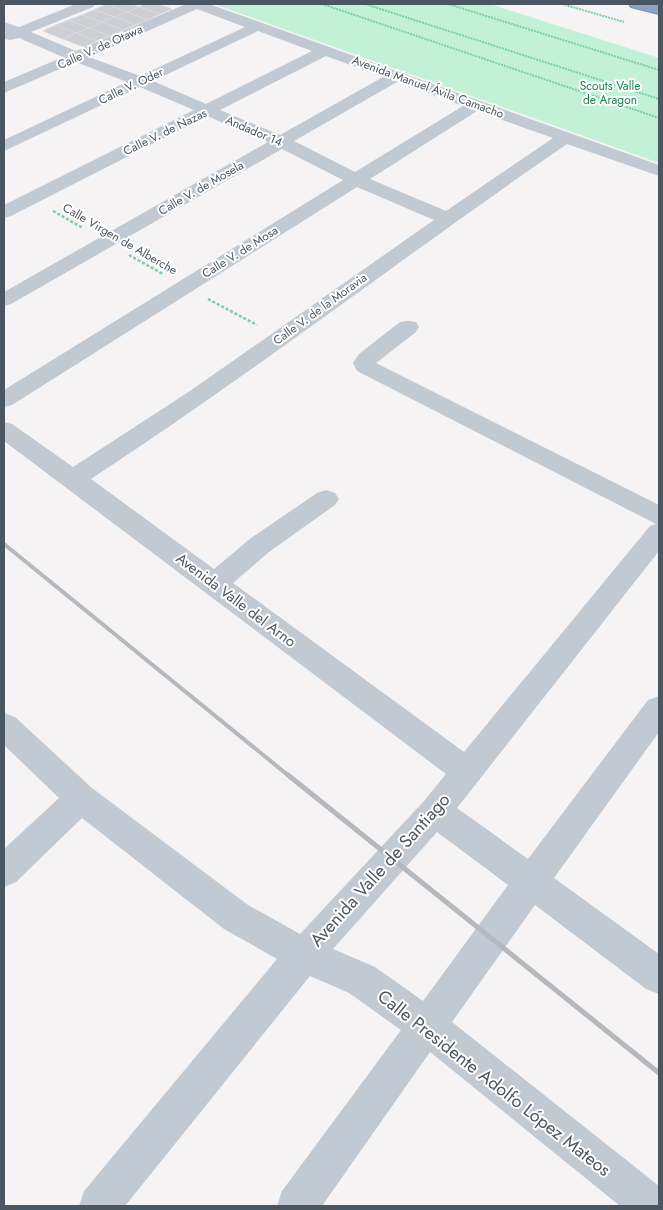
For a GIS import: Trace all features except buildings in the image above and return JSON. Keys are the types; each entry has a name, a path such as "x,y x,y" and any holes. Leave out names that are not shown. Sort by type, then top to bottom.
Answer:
{"street":[{"path":"9,32 88,4"},
{"name":"Avenida Manuel Ávila Camacho","path":"196,4 659,171"},
{"name":"Calle V. de Otawa","path":"4,88 196,4"},
{"name":"Calle V. Oder","path":"4,146 258,26"},
{"name":"Andador 14","path":"9,32 141,82 282,142 357,180 446,218"},
{"name":"Calle V. de Nazas","path":"4,212 326,50"},
{"name":"Calle V. de Mosela","path":"4,300 398,76"},
{"name":"Calle V. de Mosa","path":"4,400 475,105"},
{"name":"Calle V. de la Moravia","path":"73,479 111,456 280,338 446,218 566,137"},
{"path":"408,327 367,359 364,363 365,366 659,516"},
{"name":"Avenida Valle del Arno","path":"4,430 73,479 466,771"},
{"path":"214,584 260,545 326,499"},
{"name":"Avenida Valle de Santiago","path":"99,1206 281,981 435,811 659,533"},
{"path":"297,1206 659,709"},
{"path":"4,726 81,798 236,917 304,955"},
{"path":"4,871 81,798"},
{"path":"435,811 659,976"},
{"name":"Calle Presidente Adolfo López Mateos","path":"304,955 362,980 427,1026 652,1206"}],"path":[{"path":"322,4 659,118"},
{"path":"365,4 659,99"},
{"path":"448,4 659,70"},
{"path":"562,4 624,22"},
{"name":"Calle Virgen de Alberche","path":"31,198 280,338"}],"green space":[{"name":"Scouts Valle de Aragon","path":"214,4 490,4 659,58 659,163"}],"railway":[{"path":"4,544 289,776"},
{"path":"288,775 659,1073"}]}
